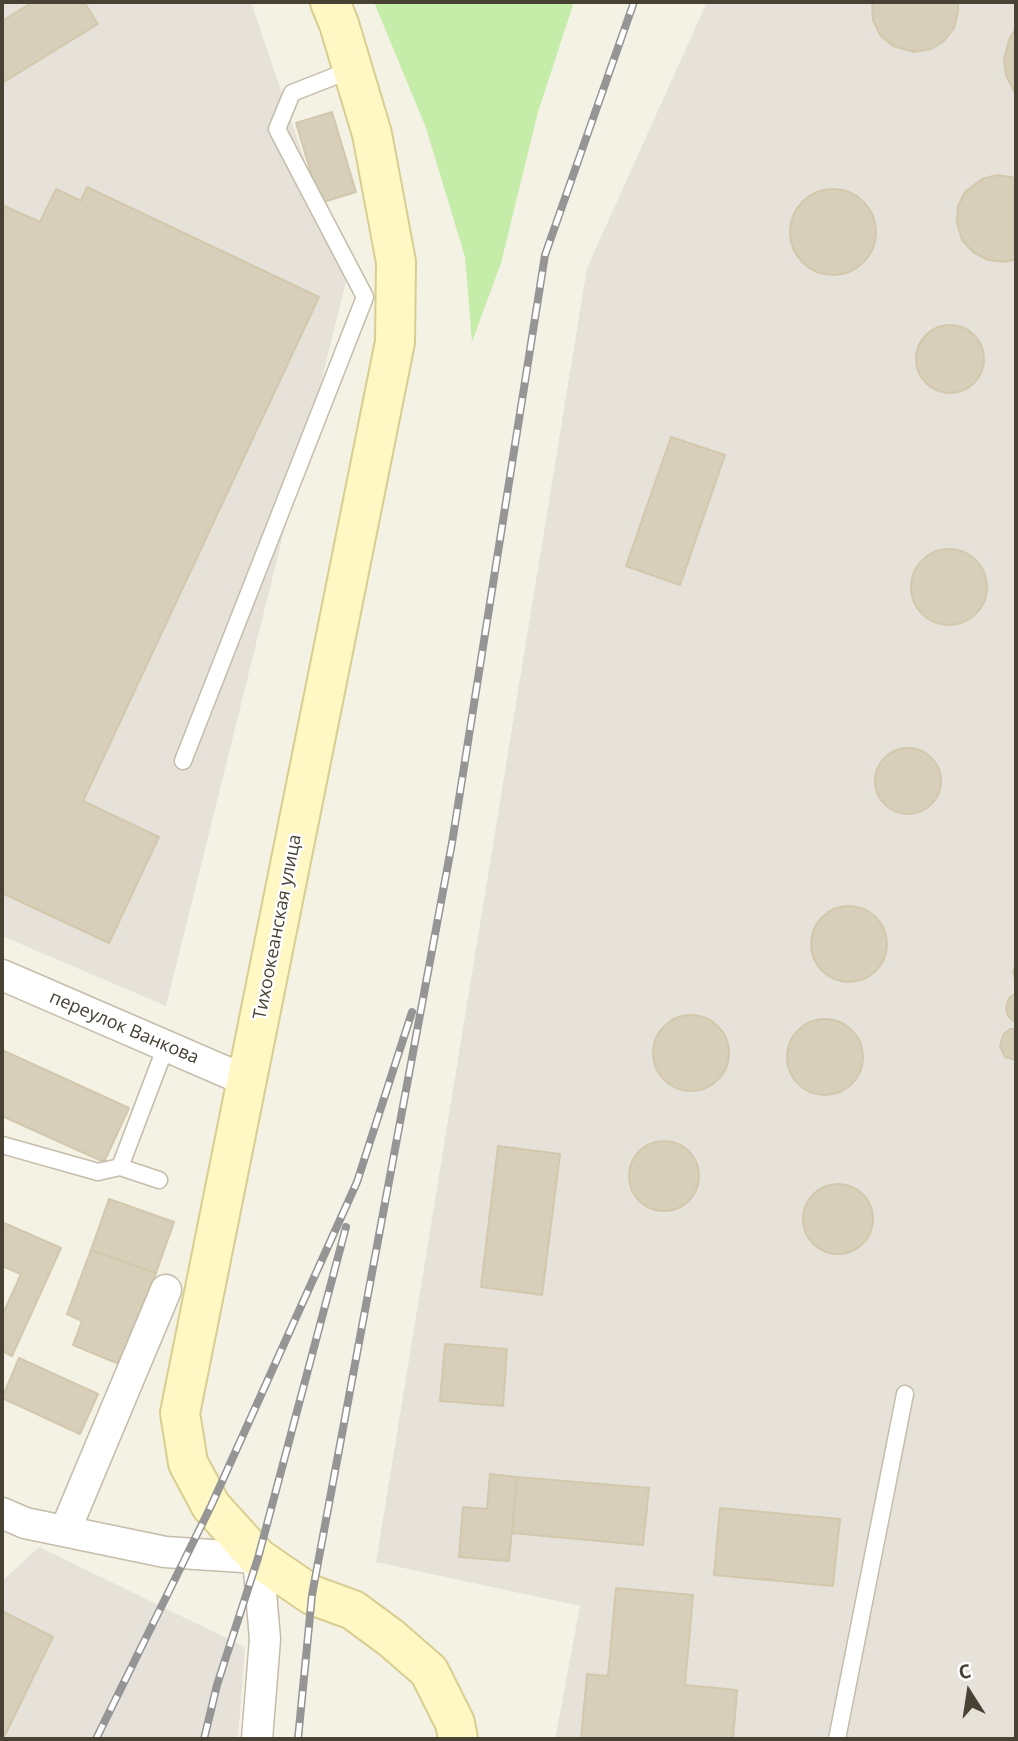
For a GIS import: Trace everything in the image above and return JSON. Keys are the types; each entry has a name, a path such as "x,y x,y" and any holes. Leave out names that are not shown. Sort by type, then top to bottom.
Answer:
{"main road":[{"name":"Тихоокеанская улица","path":"330,2 372,134 396,262 395,342 180,1413 188,1463 211,1506 258,1558 312,1595 353,1610 429,1671 455,1723 458,1739"}],"street":[{"name":"переулок Ванкова","path":"2,975 247,1081"},
{"path":"65,1531 166,1290"},
{"path":"2,1513 25,1523 165,1552 258,1558 265,1639 257,1739"}],"lane":[{"path":"183,761 365,297 277,129 292,93 352,69"},
{"path":"121,1167 166,1046"},
{"path":"2,1145 98,1172 121,1167 159,1180"},
{"path":"837,1739 905,1394"}],"shaded area":[{"path":"2,2 251,2 346,282 166,1006 2,936"},
{"path":"707,2 1016,2 1016,1739 555,1739 580,1606 376,1562 587,268"},
{"path":"39,1547 245,1647 238,1739 2,1739 2,1581"}],"green space":[{"path":"374,2 574,2 538,112 501,263 472,342 465,257 426,128"}],"building":[{"path":"33,2 84,2 98,24 2,83 2,21"},
{"path":"872,2 958,2 958,12 954,28 944,41 931,49 914,52 893,46 880,35 873,20"},
{"path":"1016,28 1016,95 1006,75 1004,59 1009,40"},
{"path":"332,112 356,192 320,203 296,123"},
{"path":"997,175 1016,178 1016,259 1005,262 988,260 973,252 962,240 957,223 958,206 965,192 982,179"},
{"path":"87,187 319,297 83,801 159,837 109,943 2,893 2,205 40,222 56,189 81,201"},
{"path":"825,189 841,189 864,201 873,215 876,232 873,249 864,263 841,275 825,275 809,268 797,256 790,240 790,224 797,208 809,196"},
{"path":"950,325 963,328 974,335 981,346 984,359 981,372 974,383 963,390 950,393 937,390 926,383 919,372 916,359 919,346 926,335 937,328"},
{"path":"671,437 725,455 680,585 626,566"},
{"path":"949,549 963,552 976,560 984,573 987,587 984,601 976,614 963,622 949,625 935,622 922,614 914,601 911,587 914,573 922,560 935,552"},
{"path":"908,748 921,751 931,758 938,768 941,781 938,794 931,804 921,811 908,814 895,811 885,804 878,794 875,781 878,768 885,758 895,751"},
{"path":"849,906 863,909 876,917 884,930 887,944 884,958 876,971 863,979 849,982 835,979 822,971 814,958 811,944 814,930 822,917 835,909"},
{"path":"1016,993 1016,1023 1008,1016 1006,1008 1009,998"},
{"path":"691,1015 705,1018 718,1026 726,1039 729,1053 726,1067 718,1080 705,1088 691,1091 677,1088 664,1080 656,1067 653,1053 656,1039 664,1026 677,1018"},
{"path":"825,1019 839,1022 852,1030 860,1043 863,1057 860,1071 852,1084 839,1092 825,1095 811,1092 798,1084 790,1071 787,1057 790,1043 798,1030 811,1022"},
{"path":"1010,1029 1016,1029 1016,1060 1005,1057 1000,1046 1003,1035"},
{"path":"2,1050 129,1108 104,1162 2,1116"},
{"path":"664,1141 683,1147 693,1157 699,1176 693,1195 683,1205 664,1211 645,1205 635,1195 629,1176 635,1157 645,1147"},
{"path":"498,1146 560,1154 542,1295 481,1287"},
{"path":"845,1184 858,1190 867,1199 871,1205 871,1233 863,1244 852,1252 831,1254 813,1244 805,1233 803,1212 813,1194 824,1186"},
{"path":"109,1199 174,1222 156,1273 91,1250"},
{"path":"2,1222 61,1248 12,1356 2,1351 2,1316 21,1274 2,1266"},
{"path":"91,1250 156,1273 119,1364 73,1345 82,1321 67,1314"},
{"path":"445,1344 507,1349 503,1406 440,1401"},
{"path":"19,1358 98,1394 80,1434 2,1398"},
{"path":"490,1474 517,1477 509,1561 459,1557 463,1507 487,1509"},
{"path":"517,1477 649,1488 643,1545 512,1533"},
{"path":"720,1508 840,1519 833,1586 714,1575"},
{"path":"616,1588 693,1595 685,1685 737,1690 733,1739 581,1739 587,1674 608,1676"},
{"path":"2,1611 53,1637 3,1739 2,1739"}],"railway":[{"path":"298,1739 312,1595 452,843 545,255 634,2"},
{"path":"96,1739 211,1506 357,1182 412,1012"},
{"path":"204,1739 217,1685 258,1558 346,1227"}]}
